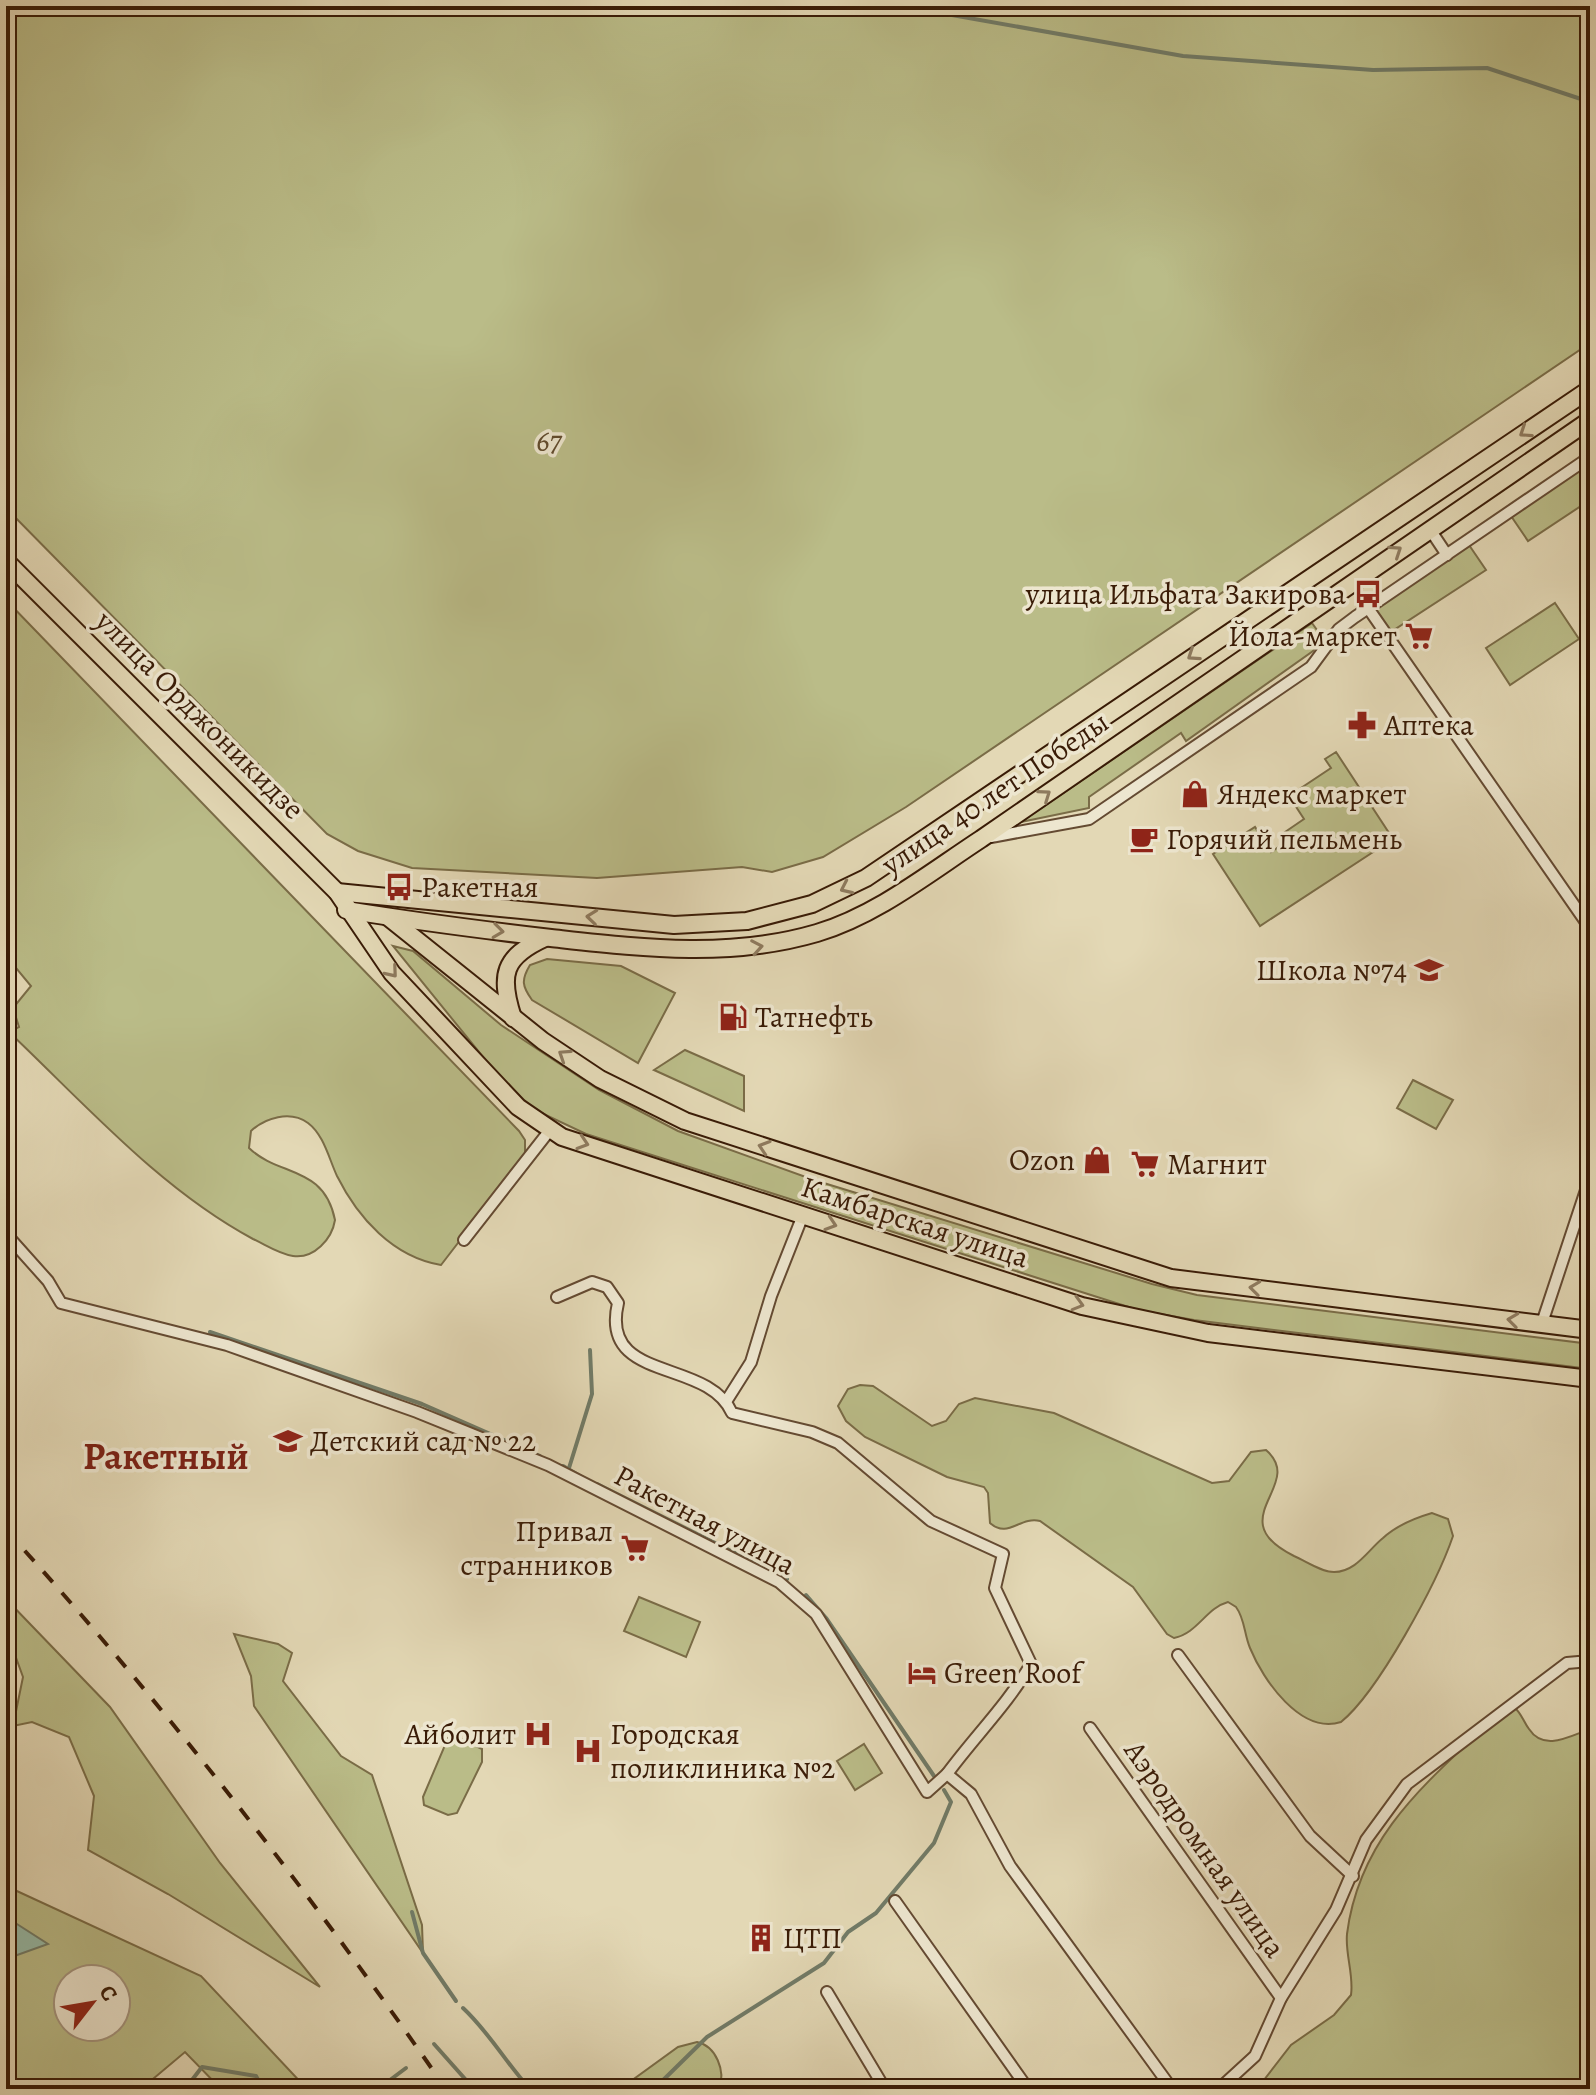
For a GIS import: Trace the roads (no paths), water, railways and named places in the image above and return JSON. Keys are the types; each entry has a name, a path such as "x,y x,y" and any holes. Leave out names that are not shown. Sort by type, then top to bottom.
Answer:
{"main road":[{"name":"улица 40 лет Победы","path":"360,895 674,925 747,921 812,904 866,878 1590,389"},
{"name":"улица 40 лет Победы","path":"346,910 421,922 674,951 751,949 820,932 879,905 981,839 1590,420"},
{"name":"улица Орджоникидзе","path":"6,561 337,892"},
{"path":"337,892 360,895"},
{"name":"Камбарская улица","path":"337,892 346,910 392,973 518,1107 550,1130 1082,1306 1208,1333 1590,1379"},
{"name":"Камбарская улица","path":"360,895 514,1019 600,1079 685,1121 1171,1278 1590,1330"},
{"path":"421,922 423,901"},
{"path":"514,1019 507,999 507,967 514,955 546,937"}],"street":[{"path":"981,839 1089,819 1311,667 1339,629 1368,608 1590,457"},
{"path":"1429,528 1447,555"},
{"path":"1368,608 1590,928"},
{"path":"464,1240 550,1130"},
{"path":"1542,1323 1590,1178"},
{"path":"727,1400 751,1362 771,1296 803,1215"},
{"name":"Ракетная улица","path":"6,1234 48,1281 61,1303 227,1345 417,1412 548,1465 779,1582 816,1614 927,1792 947,1774"},
{"path":"557,1297 592,1282 607,1287 618,1303 613,1323 622,1347 727,1400 732,1413 812,1432 838,1443 931,1521 1003,1554 995,1588 1031,1664 1013,1696 973,1738 947,1774 971,1794 1010,1866 1172,2089"},
{"path":"1178,1655 1310,1836 1353,1876"},
{"path":"1219,2089 1255,2056 1281,1998 1336,1910 1366,1840 1407,1784 1567,1663 1590,1661"},
{"name":"Аэродромная улица","path":"1090,1728 1281,1998"},
{"path":"895,1901 1028,2089"},
{"path":"827,1992 885,2089"}],"waterway":[{"path":"901,6 1183,56 1373,70 1487,68 1590,102"},
{"path":"210,1332 422,1404 540,1456"},
{"path":"569,1468 592,1394 590,1350"},
{"path":"563,1466 585,1479"},
{"path":"597,1484 787,1579"},
{"path":"806,1595 826,1618 934,1776"},
{"path":"654,2089 707,2037 824,1963 848,1932 876,1913 934,1843 951,1802 944,1790"},
{"path":"412,1912 423,1953 456,2001"},
{"path":"463,2008 530,2089"},
{"path":"434,2044 474,2089"},
{"path":"185,2089 202,2067 256,2076 263,2089"},
{"path":"378,2089 406,2068"}],"railway":[{"path":"6,1530 123,1664 235,1802 343,1944 446,2089"}],"place":[{"name":"улица Ильфата Закирова","path":"1368,594"},
{"name":"Йола-маркет","path":"1419,636"},
{"name":"Аптека","path":"1362,725"},
{"name":"Яндекс маркет","path":"1195,794"},
{"name":"Горячий пельмень","path":"1144,839"},
{"name":"Ракетная","path":"399,887"},
{"name":"Школа №74","path":"1429,970"},
{"name":"Татнефть","path":"733,1017"},
{"name":"Ozon","path":"1097,1160"},
{"name":"Магнит","path":"1145,1164"},
{"name":"Детский сад № 22","path":"288,1441"},
{"name":"Привал странников","path":"635,1548"},
{"name":"Green Roof","path":"922,1673"},
{"name":"Айболит","path":"538,1734"},
{"name":"Городская поликлиника №2","path":"588,1751"},
{"name":"ЦТП","path":"761,1938"}],"district":[{"name":"Ракетный","path":"166,1456"}],"park label":[{"name":"67","path":"549,441"}]}
